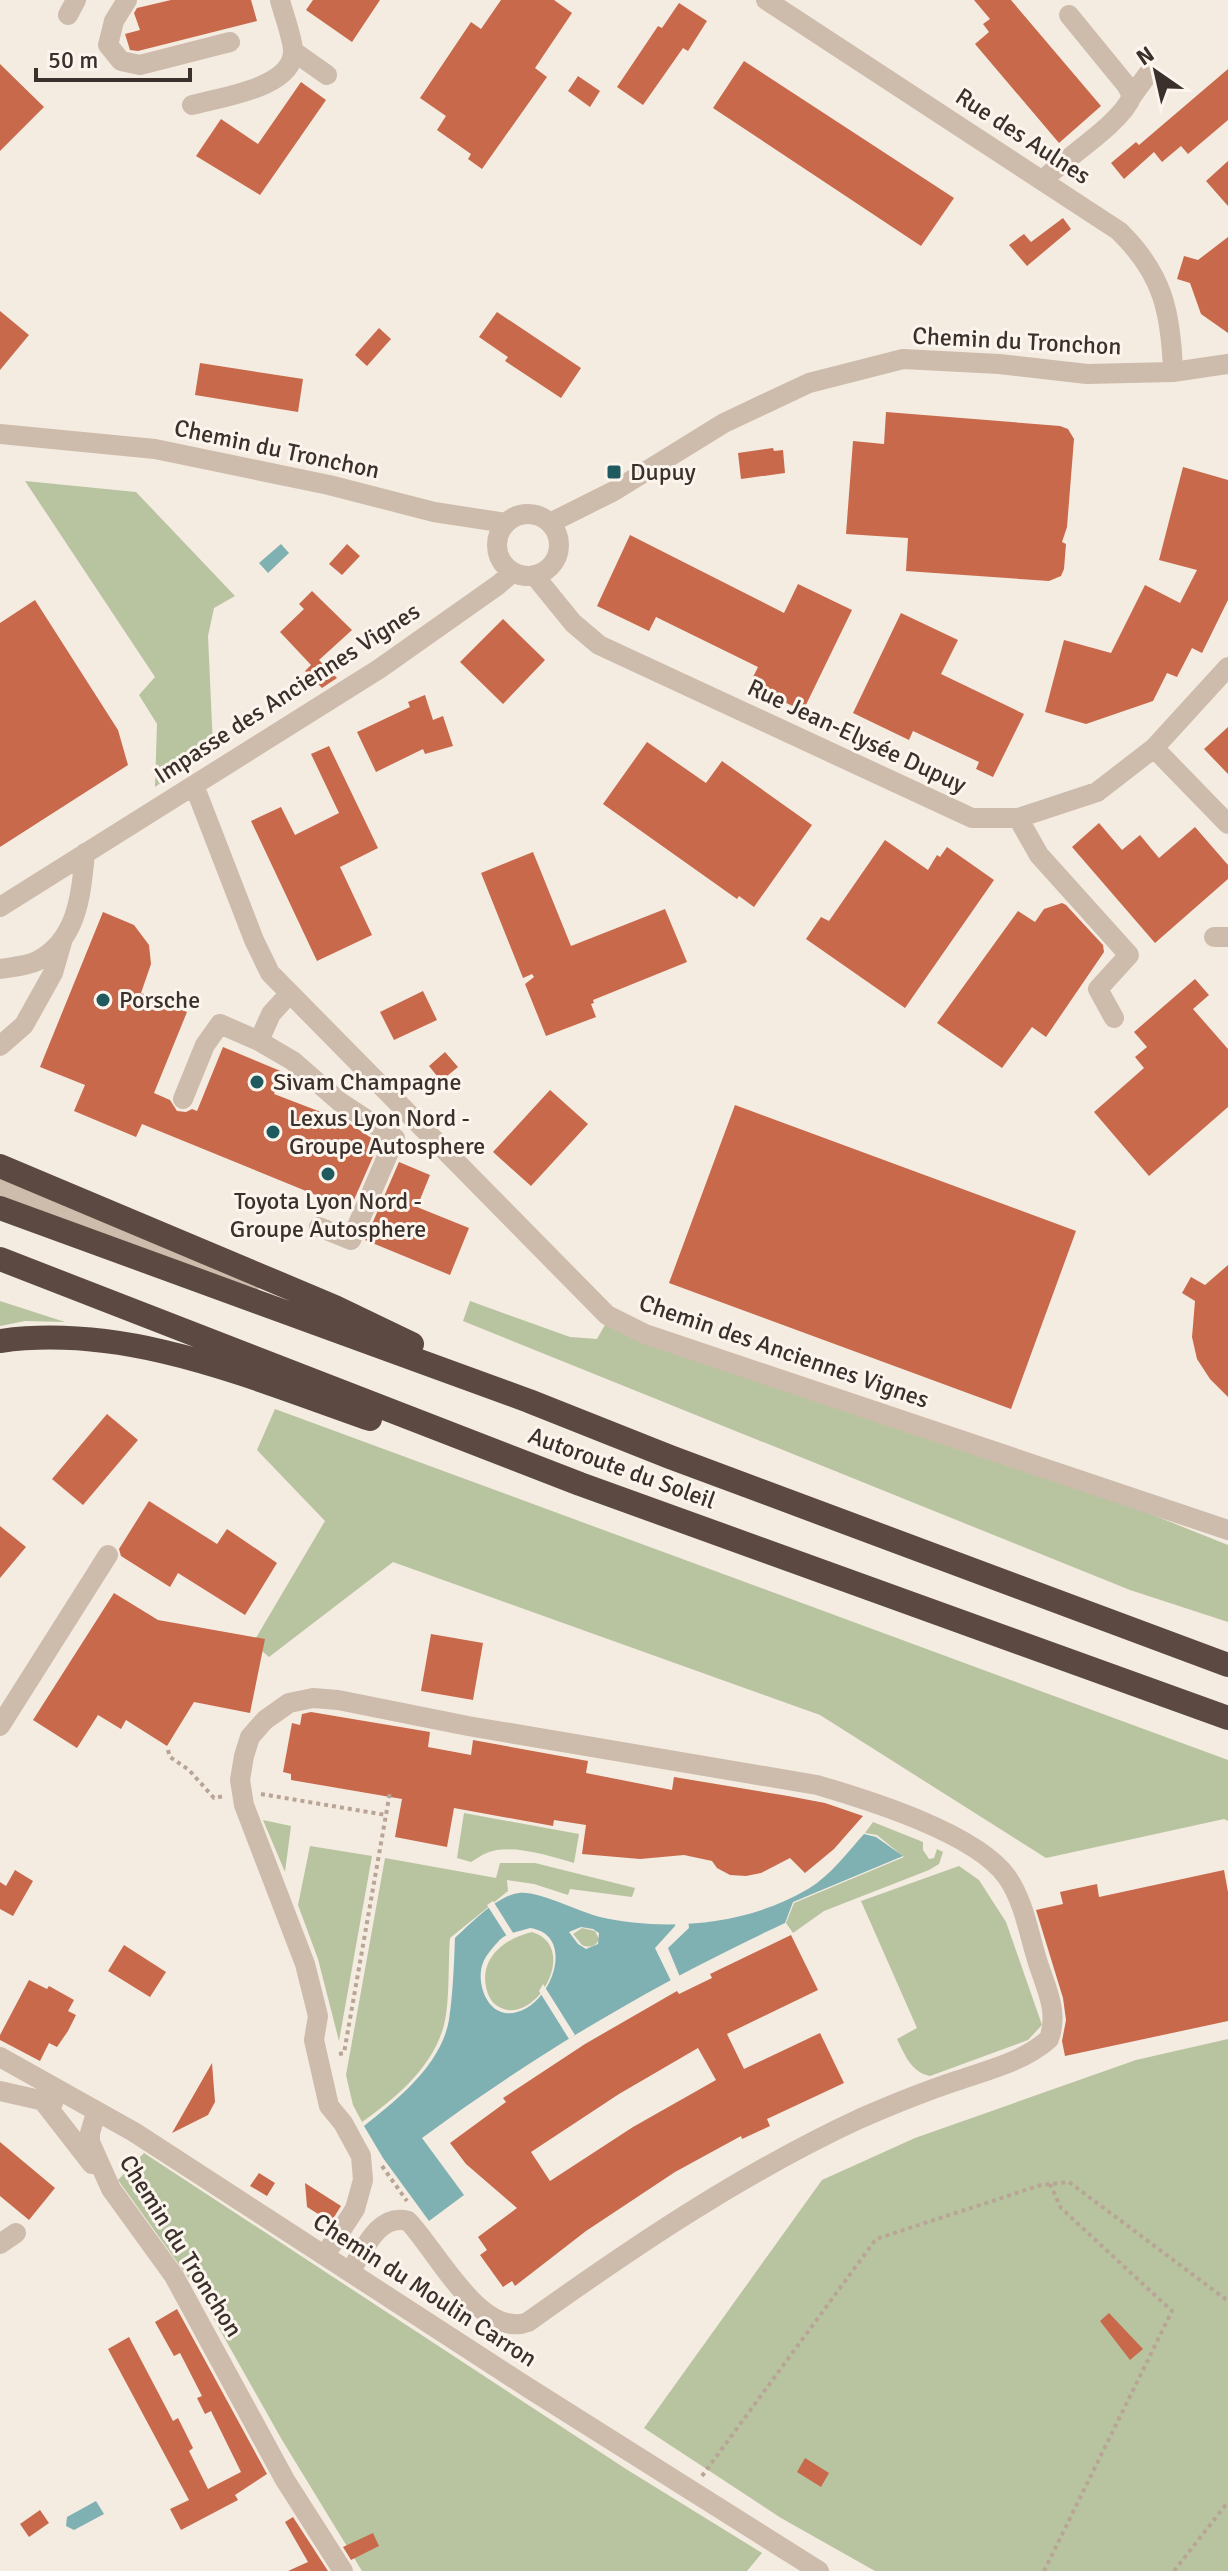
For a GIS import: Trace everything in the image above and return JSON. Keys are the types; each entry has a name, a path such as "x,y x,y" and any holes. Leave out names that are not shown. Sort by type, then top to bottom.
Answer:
{"highway":[{"path":"0,1166 335,1307 529,1401"},
{"name":"Autoroute du Soleil","path":"0,1208 529,1401 684,1463 1228,1665"},
{"name":"Autoroute du Soleil","path":"0,1259 580,1484 1228,1718"},
{"path":"0,1341 84,1338 164,1352 290,1391 483,1458 580,1484"}],"street":[{"path":"127,0 114,21 108,45 121,61 140,65 230,42"},
{"path":"192,105 273,82 288,69 293,51 280,0"},
{"name":"Rue des Aulnes","path":"766,0 1105,220 1141,252 1157,280 1166,306 1173,372"},
{"path":"1069,15 1132,96"},
{"path":"293,51 327,75"},
{"path":"1043,180 1128,106 1148,74"},
{"name":"Chemin du Tronchon","path":"554,531 724,423 809,383 903,359 999,364 1087,374 1173,372 1228,364"},
{"name":"Chemin du Tronchon","path":"0,434 155,449 434,512 502,532"},
{"path":"531,514 554,531 556,558 541,571 513,572 500,558 502,532 518,516 531,514"},
{"name":"Rue Jean-Elysée Dupuy","path":"541,571 573,623 599,645 972,818 1018,818 1097,792 1154,748 1228,667"},
{"name":"Impasse des Anciennes Vignes","path":"0,907 379,669 513,572"},
{"path":"1154,748 1228,824"},
{"name":"Chemin des Anciennes Vignes","path":"194,785 254,940 270,973 607,1315 645,1334 1228,1530"},
{"path":"1018,818 1039,855 1129,955 1098,989 1114,1018"},
{"path":"0,1046 24,1025 53,973 62,942 80,903 85,853"},
{"path":"0,969 35,962 62,942"},
{"path":"259,1041 271,1014 290,993"},
{"path":"183,1099 205,1045 220,1024 259,1041 293,1061 361,1118 395,1138"},
{"path":"319,1227 351,1240 395,1138 410,1116"},
{"path":"0,1189 236,1278 335,1307"},
{"path":"0,1726 108,1555"},
{"path":"325,2255 355,2209 363,2180 361,2156 343,2123 329,2106 314,2040 318,2016 305,1964 248,1818 240,1780 250,1737 265,1720 289,1703 313,1698 338,1700 468,1726 817,1785 857,1797 955,1838 995,1863 1016,1892 1055,2015 1049,2039 1024,2057 935,2088 815,2141 657,2232 528,2322 519,2325 499,2320 471,2301 408,2221 397,2218 378,2229 350,2272"},
{"name":"Chemin du Moulin Carron","path":"0,2057 134,2132 819,2571"},
{"path":"0,2091 96,2113"},
{"path":"43,2101 111,2189"},
{"name":"Chemin du Tronchon","path":"96,2113 90,2142 111,2189 174,2276 285,2480 343,2571"}],"path":[{"path":"168,1750 170,1757 189,1770 214,1798 235,1795"},
{"path":"253,1792 386,1815"},
{"path":"335,2041 339,2054 344,2053 390,1792"},
{"path":"376,2157 411,2206"},
{"path":"692,2491 876,2239 1041,2185 1069,2182 1228,2301"},
{"path":"1044,2571 1172,2311 1061,2208 1050,2184"},
{"path":"1174,2571 1228,2502"}],"green space":[{"path":"25,481 136,492 235,596 214,608 208,636 213,747 155,787 157,724 139,695 155,677"},
{"path":"0,1301 65,1322 25,1321 0,1326"},
{"path":"470,1301 570,1337 597,1339 606,1323 1098,1493 1228,1545 1228,1622 1130,1590 463,1321"},
{"path":"275,1409 1228,1760 1228,1821 1224,1819 1046,1858 820,1715 393,1562 269,1657 253,1643 325,1521 257,1450"},
{"path":"464,1813 579,1834 574,1863 509,1849 489,1852 471,1862 457,1858"},
{"path":"263,1820 291,1826 285,1872"},
{"path":"873,1822 923,1842 923,1850 929,1859 934,1858 937,1849 943,1852 939,1864 824,1911 793,1933 786,1923 794,1903 904,1857 877,1835 865,1833"},
{"path":"310,1846 372,1856 339,2041 318,1959 298,1905"},
{"path":"385,1858 496,1878 500,1863 535,1863 635,1888 632,1897 570,1889 568,1895 534,1884 507,1880 508,1891 450,1938 446,2016 431,2054 400,2092 362,2122 353,2105 346,2075"},
{"path":"959,1866 979,1880 1006,1922 1042,2025 1028,2040 930,2076 913,2067 897,2039 917,2028 861,1901"},
{"path":"582,1928 595,1931 599,1939 596,1944 590,1947 582,1945 573,1934"},
{"path":"532,1932 546,1940 553,1953 553,1968 547,1983 526,2006 513,2010 499,2007 487,1990 487,1967 504,1944"},
{"path":"1228,2039 1228,2571 875,2571 781,2518 644,2428 822,2180 915,2138 1136,2060"},
{"path":"144,2153 626,2469 762,2553 747,2571 362,2571 282,2440 198,2291 118,2180"}],"water":[{"path":"281,544 289,553 268,573 259,563"},
{"path":"864,1834 876,1837 903,1856 793,1902 785,1923 690,1970 598,2021 509,2077 422,2138 464,2195 429,2221 364,2126 416,2080 437,2052 449,2020 455,1938 476,1918 502,1899 528,1893 625,1922 679,1924 733,1918 785,1901 816,1884","holes":["581,1927 599,1933 598,1944 586,1949 578,1944 569,1932","530,1928 545,1934 554,1945 556,1959 552,1975 534,2003 520,2011 498,2011 484,1993 481,1978 483,1963 504,1937"]},
{"path":"96,2501 104,2514 74,2530 66,2526 67,2517"}],"pier":[{"path":"493,1901 515,1936 508,1938 487,1905"},
{"path":"688,1919 689,1928 668,1948 680,1977 671,1981 655,1948 675,1926 676,1920"},
{"path":"543,1984 575,2035 569,2039 539,1991"}],"building":[{"path":"171,0 251,0 257,21 138,51 130,50 125,34 140,30 134,13 137,8"},
{"path":"313,0 380,0 352,42 306,10"},
{"path":"501,0 554,0 572,13 535,68 547,77 482,169 468,159 471,154 437,130 446,116 420,98 471,22 481,29"},
{"path":"974,0 1011,0 1101,106 1059,143 975,44 989,32 983,24 990,19"},
{"path":"679,3 707,21 688,51 683,48 643,105 617,87 658,26 662,28"},
{"path":"744,61 954,198 921,246 713,108"},
{"path":"0,64 44,107 0,151"},
{"path":"1228,69 1228,120 1188,154 1181,146 1162,162 1154,152 1124,179 1111,163 1136,142 1139,145"},
{"path":"578,76 600,91 590,107 568,91"},
{"path":"301,82 326,100 260,195 196,156 221,119 258,144"},
{"path":"1228,161 1228,206 1206,181"},
{"path":"1063,218 1071,229 1027,266 1009,245 1024,234 1031,242"},
{"path":"1228,237 1228,333 1201,314 1190,283 1177,279 1184,256 1198,260"},
{"path":"0,311 29,335 0,370"},
{"path":"497,312 581,368 561,398 505,361 508,357 479,337"},
{"path":"379,328 391,339 367,366 355,355"},
{"path":"200,363 303,379 298,412 195,395"},
{"path":"886,412 1068,429 1074,439 1061,576 1049,581 906,571 908,538 846,534 853,441 884,444"},
{"path":"773,448 774,451 783,450 785,473 741,479 738,453"},
{"path":"1183,467 1228,480 1228,600 1202,653 1192,648 1177,677 1167,673 1153,701 1086,724 1045,712 1064,640 1111,653 1145,585 1180,603 1197,570 1159,560"},
{"path":"630,535 784,613 798,584 852,610 803,711 749,685 758,667 656,617 649,631 597,606"},
{"path":"347,544 360,556 342,575 329,564"},
{"path":"312,591 352,630 319,660 337,678 322,688 305,671 311,665 280,632 304,609 299,604"},
{"path":"35,600 118,730 128,765 0,847 0,623"},
{"path":"901,613 958,640 941,674 1024,714 993,777 976,769 979,762 913,731 909,740 853,713"},
{"path":"503,619 545,660 503,704 460,662"},
{"path":"425,695 433,720 443,716 453,746 425,754 423,749 376,772 357,732 410,707 408,702"},
{"path":"1228,727 1228,774 1204,749"},
{"path":"647,742 706,783 722,761 812,825 754,907 739,896 737,899 603,804"},
{"path":"329,746 378,848 340,867 372,935 317,961 251,821 281,807 295,835 339,813 311,754"},
{"path":"1099,823 1122,850 1140,835 1159,858 1195,827 1228,865 1228,879 1155,943 1072,847"},
{"path":"885,840 928,870 937,855 940,857 947,847 994,880 905,1008 806,939 821,917 829,921"},
{"path":"533,852 571,946 665,909 687,962 593,1000 591,1004 596,1017 546,1036 525,984 534,977 532,974 523,978 481,873"},
{"path":"1062,903 1103,945 1104,952 1046,1037 1032,1027 1002,1068 937,1023 1018,911 1035,922 1044,909"},
{"path":"103,912 134,925 149,945 151,964 141,993 187,1012 154,1093 170,1100 177,1111 197,1111 223,1047 283,1072 274,1094 347,1122 379,1143 350,1209 142,1124 136,1137 74,1111 85,1085 40,1067"},
{"path":"1195,979 1209,995 1193,1009 1228,1049 1228,1107 1149,1176 1094,1112 1144,1068 1135,1057 1147,1047 1134,1032"},
{"path":"423,991 437,1020 394,1040 380,1012"},
{"path":"445,1052 458,1067 441,1081 429,1066"},
{"path":"550,1090 588,1124 531,1186 493,1152"},
{"path":"735,1105 1076,1231 1011,1409 669,1283"},
{"path":"399,1162 430,1175 417,1207 469,1228 450,1275 365,1240"},
{"path":"1228,1265 1228,1397 1210,1379 1197,1359 1192,1337 1195,1301 1182,1293 1191,1277 1205,1285"},
{"path":"107,1414 138,1440 83,1505 52,1479"},
{"path":"149,1501 217,1544 227,1529 277,1563 245,1615 178,1573 170,1587 121,1556 119,1549"},
{"path":"0,1526 26,1547 0,1578"},
{"path":"114,1593 158,1620 265,1639 250,1713 194,1702 167,1746 126,1720 121,1729 98,1715 77,1748 33,1720"},
{"path":"431,1634 483,1643 473,1700 421,1691"},
{"path":"311,1712 430,1732 428,1747 471,1755 473,1740 588,1761 586,1773 672,1790 674,1777 825,1803 863,1816 834,1849 805,1873 790,1858 761,1873 746,1876 730,1875 717,1868 712,1861 684,1855 640,1859 582,1854 586,1825 554,1820 553,1826 454,1808 447,1847 395,1837 402,1799 291,1780 291,1774 283,1772 292,1723 300,1725 302,1714"},
{"path":"15,1870 33,1881 13,1916 0,1909 0,1882 6,1886"},
{"path":"1224,1870 1228,1892 1228,2021 1065,2056 1062,2041 1066,2020 1063,1998 1036,1910 1063,1904 1060,1892 1097,1884 1099,1897"},
{"path":"791,1935 818,1990 727,2034 744,2069 820,2033 844,2083 767,2119 770,2126 742,2139 741,2136 675,2172 586,2231 515,2286 512,2281 503,2287 480,2255 487,2250 478,2237 517,2208 466,2164 450,2143 506,2102 503,2098 585,2044 677,1991 679,1994 712,1978 710,1974","holes":["698,2048 716,2080 633,2127 550,2181 531,2152 619,2094"]},
{"path":"124,1945 166,1972 150,1997 108,1971"},
{"path":"29,1980 47,1989 49,1986 74,2000 68,2011 76,2015 68,2031 57,2047 49,2043 40,2061 0,2040"},
{"path":"212,2063 215,2102 208,2115 172,2133"},
{"path":"0,2142 55,2188 29,2220 0,2196"},
{"path":"259,2173 275,2183 267,2196 250,2186"},
{"path":"305,2183 341,2206 331,2222 307,2207"},
{"path":"177,2309 267,2474 235,2495 238,2500 181,2530 170,2509 189,2500 108,2349 129,2337 173,2421 178,2418 193,2448 189,2451 208,2489 241,2472 211,2411 205,2414 197,2398 202,2396 180,2353 174,2356 155,2322"},
{"path":"1109,2313 1143,2349 1130,2360 1100,2321"},
{"path":"805,2458 829,2473 821,2487 797,2472"},
{"path":"40,2510 49,2523 29,2537 20,2524"},
{"path":"293,2517 328,2571 288,2571 308,2562 285,2522"},
{"path":"373,2533 379,2546 351,2560 343,2547"}],"place":[{"name":"Dupuy","path":"614,472"},
{"name":"Porsche","path":"103,1000"},
{"name":"Sivam Champagne","path":"257,1082"},
{"name":"Lexus Lyon Nord - Groupe Autosphere","path":"273,1132"},
{"name":"Toyota Lyon Nord - Groupe Autosphere","path":"328,1174"}]}
